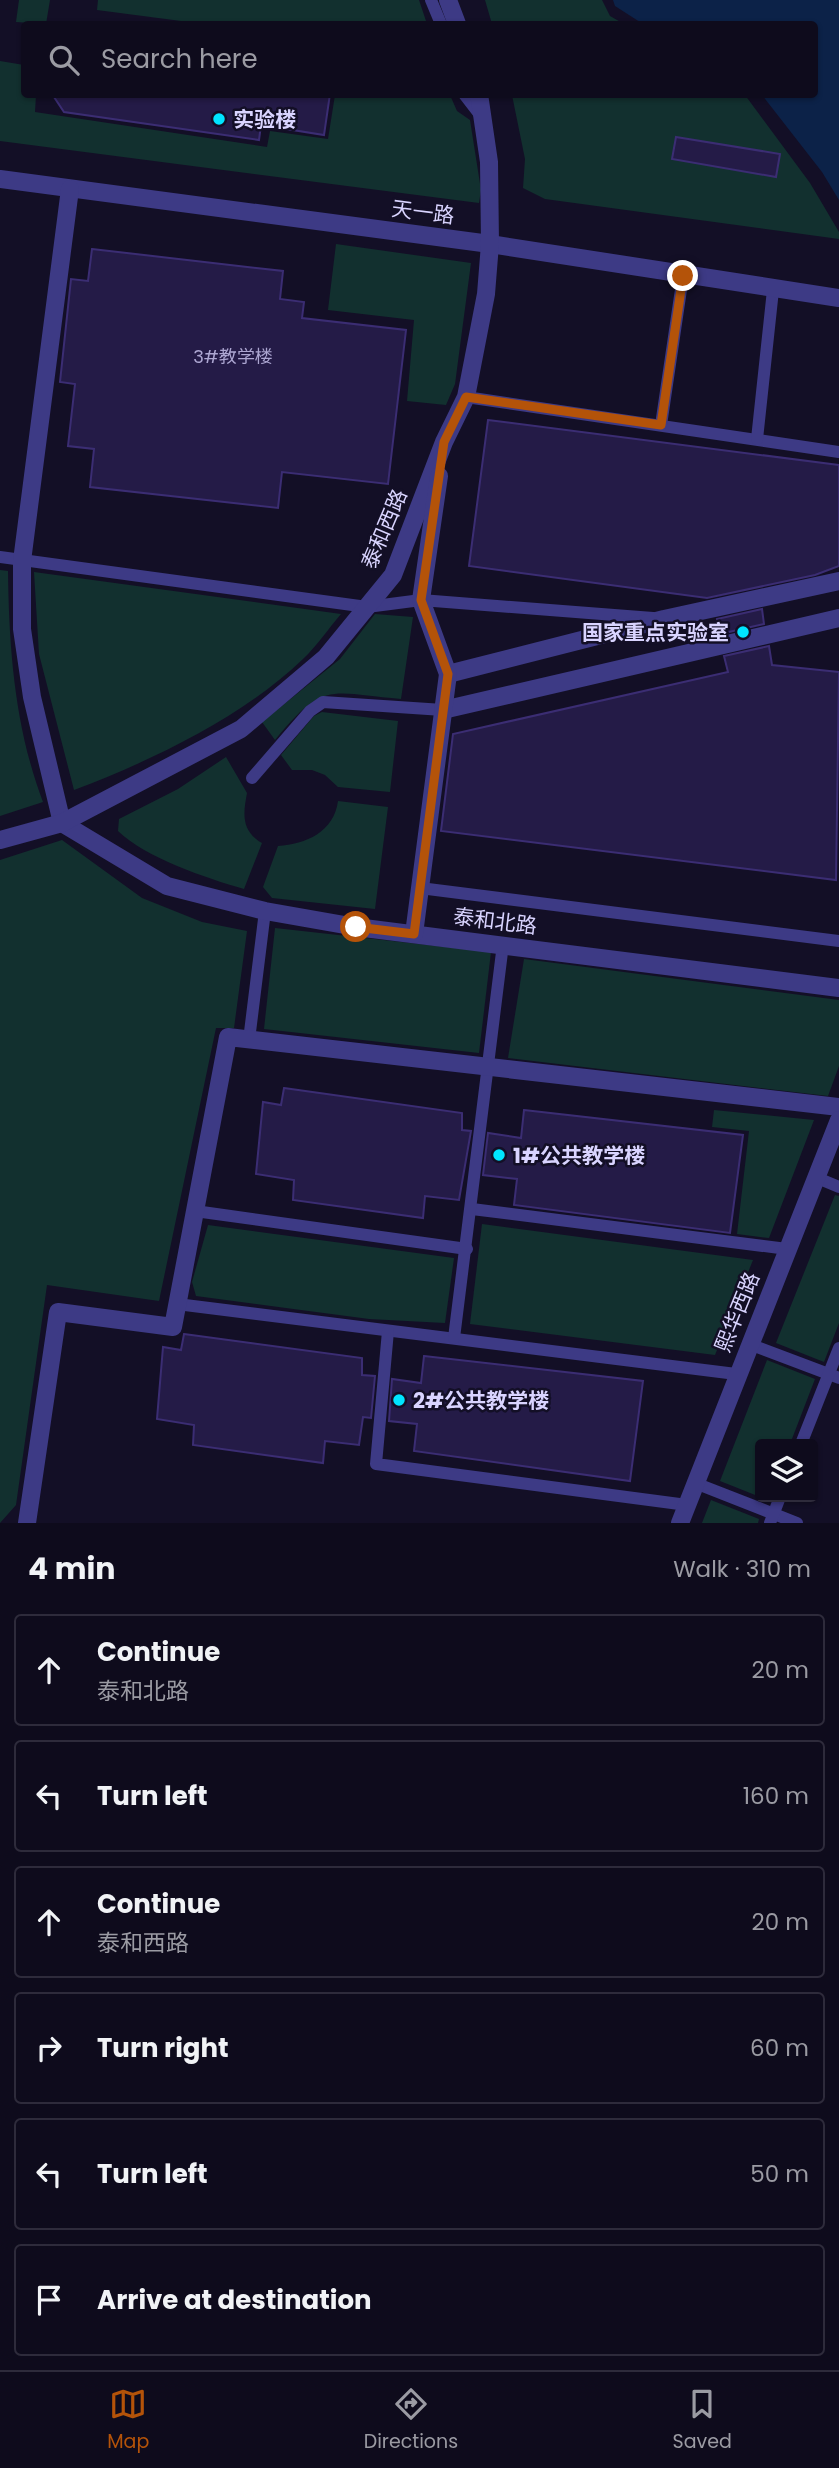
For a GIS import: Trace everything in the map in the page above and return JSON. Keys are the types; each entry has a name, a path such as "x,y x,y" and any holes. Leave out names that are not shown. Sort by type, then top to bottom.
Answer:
{"street":[{"path":"448,0 456,21"},
{"name":"泰和西路","path":"62,823 242,729 326,657 393,575 444,442 466,397 486,294 490,244 489,162 480,98"},
{"name":"天一路","path":"0,179 490,244 773,290 839,298"},
{"path":"0,840 62,823 32,697 22,629 22,561 70,189"},
{"path":"414,934 448,674 421,600 444,442"},
{"path":"448,674 664,619 839,581"},
{"path":"443,710 839,618"},
{"name":"泰和北路","path":"62,823 167,886 265,911 414,934 839,988"},
{"path":"27,1523 58,1311 173,1327 228,1037 839,1107"},
{"name":"熙华西路","path":"680,1523 736,1374 839,1120"}],"lane":[{"path":"431,0 440,21"},
{"path":"467,98 482,118"},
{"path":"661,425 683,276"},
{"path":"757,439 773,290"},
{"path":"466,397 839,452"},
{"path":"0,557 367,607 421,600 664,619"},
{"path":"252,778 310,711 323,702 443,710"},
{"path":"420,888 839,941"},
{"path":"249,1040 265,911"},
{"path":"454,1338 490,1068 503,944"},
{"path":"815,1177 839,1186"},
{"path":"472,1209 787,1248"},
{"path":"195,1212 467,1248"},
{"path":"177,1304 736,1374"},
{"path":"388,1331 376,1464 687,1505"},
{"path":"749,1344 834,1376"},
{"path":"803,1439 834,1376 839,1348"},
{"path":"695,1483 772,1518 797,1523"}],"green space":[{"path":"19,0 50,0 46,21 16,22"},
{"path":"98,0 419,0 426,21 181,21 97,10"},
{"path":"485,0 602,0 610,16 619,21 491,21"},
{"path":"0,61 21,64 21,98 36,98 35,112 267,147 270,131 328,139 335,98 451,98 457,111 470,120 481,190 479,203 0,141"},
{"path":"513,98 747,98 810,183 839,232 839,239 545,199 523,188 525,159"},
{"path":"336,244 471,263 455,384 446,405 407,401 414,320 328,310"},
{"path":"0,570 8,571 15,688 26,746 43,802 0,816"},
{"path":"34,572 341,614 303,659 253,700 164,751 74,790 39,654"},
{"path":"375,614 413,617 401,699 358,694 330,695 305,707 275,740 262,722 340,659"},
{"path":"322,712 398,721 390,792 338,787 325,775 312,770 292,770 281,755 314,716"},
{"path":"226,757 247,793 244,815 247,827 262,843 244,889 160,858 118,831 119,819 178,789"},
{"path":"338,801 388,807 375,909 272,898 263,887 278,846 308,839 325,828 331,821"},
{"path":"62,840 142,898 202,922 247,931 234,1028 216,1028 159,1301 47,1285 16,1505 0,1523 0,860"},
{"path":"275,928 491,952 479,1053 264,1029"},
{"path":"524,959 839,1000 839,1066 828,1096 508,1058"},
{"path":"714,1110 814,1120 769,1238 737,1234 749,1131 712,1127"},
{"path":"835,1195 839,1196 839,1323 824,1362 776,1343"},
{"path":"482,1224 753,1260 715,1355 470,1324"},
{"path":"208,1225 454,1258 445,1323 369,1319 196,1296 192,1282"},
{"path":"767,1360 815,1379 792,1439 755,1439 755,1495 720,1481"},
{"path":"711,1500 759,1519 758,1523 702,1523"}],"water":[{"path":"613,0 839,0 839,200 822,172 764,98 818,98 818,21 638,21 615,6"}],"building":[{"name":"实验楼","path":"55,98 329,98 324,135 261,125 259,140 64,112"},
{"path":"676,137 780,154 776,177 672,159"},
{"path":"92,249 283,271 280,299 304,302 302,318 406,330 388,484 282,472 278,508 90,487 94,449 68,446 75,384 60,382 71,279 88,281"},
{"path":"488,420 839,465 839,566 815,575 707,598 469,566"},
{"path":"762,609 764,624 720,634 717,619"},
{"path":"769,646 772,665 839,672 836,880 441,831 453,734 728,672 724,656"},
{"path":"284,1088 462,1113 462,1130 471,1131 459,1200 425,1196 423,1218 293,1200 294,1180 256,1174 263,1102 281,1105"},
{"path":"524,1110 743,1135 730,1233 514,1205 517,1179 483,1175 488,1133 521,1138"},
{"path":"184,1334 362,1358 362,1375 375,1376 371,1418 363,1417 359,1445 325,1441 323,1463 193,1445 194,1425 157,1419 163,1347 181,1350"},
{"path":"424,1356 643,1381 630,1481 414,1451 417,1424 389,1421 392,1379 421,1383"}],"place":[{"name":"实验楼","path":"219,119"},
{"name":"国家重点实验室","path":"743,632"},
{"name":"1#公共教学楼","path":"499,1155"},
{"name":"2#公共教学楼","path":"399,1400"}],"route":[{"path":"356,927 414,934 448,674 421,600 444,442 466,397 661,425 683,276"}]}
